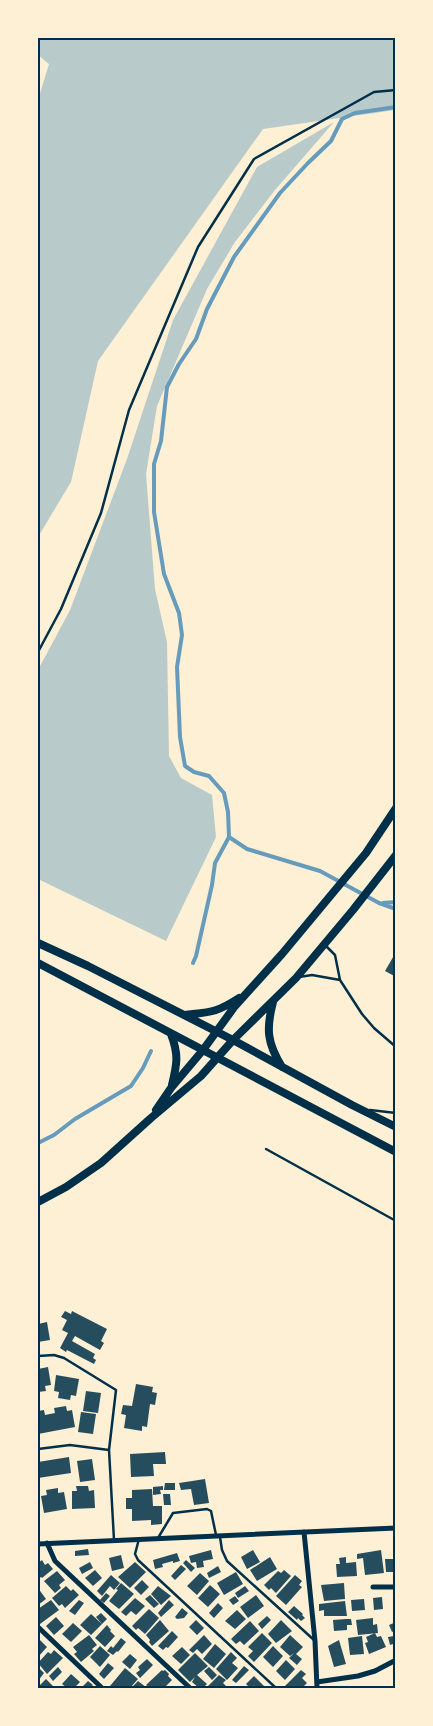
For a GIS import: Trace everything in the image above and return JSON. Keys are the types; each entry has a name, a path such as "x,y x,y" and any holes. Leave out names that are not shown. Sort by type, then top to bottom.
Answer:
{"main road":[{"path":"151,1118 171,1088 203,1050 245,994 282,954 366,853 396,808"},
{"path":"38,1202 82,1178 201,1076 233,1040 296,978 396,855"},
{"path":"38,943 88,966 233,1040 352,1105 396,1126"},
{"path":"38,963 396,1152"},
{"path":"184,1015 223,1009 245,994"},
{"path":"273,1002 269,1017 270,1043 274,1054 283,1068"},
{"path":"171,1034 177,1056 177,1065 171,1088"}],"street":[{"path":"38,1544 396,1528"},
{"path":"304,1532 315,1641 317,1688"},
{"path":"48,1543 55,1561 190,1688"},
{"path":"373,1587 396,1587"},
{"path":"38,1627 102,1688"},
{"path":"317,1682 358,1676 375,1671 396,1660"}],"lane":[{"path":"324,944 335,955 340,980 362,1014 374,1028 396,1046"},
{"path":"296,978 312,975 340,980"},
{"path":"352,1105 375,1112 396,1113"},
{"path":"266,1149 396,1222"},
{"path":"38,1356 54,1355 64,1358 116,1390 109,1450 114,1540"},
{"path":"38,1449 70,1445 109,1450"},
{"path":"158,1538 173,1513 206,1509 211,1512 227,1561 315,1641"},
{"path":"139,1538 136,1557 276,1688"}],"path":[{"path":"38,652 61,609 101,513 129,410 198,247 233,191 254,160 374,92 396,90"}],"shaded area":[{"path":"38,38 395,38 395,110 263,129 98,361 71,482 38,537 38,100 49,64 38,55"},
{"path":"334,122 275,190 235,242 207,289 157,406 146,474 155,589 167,642 169,756 181,778 212,795 216,837 166,941 38,879 38,670 70,610 127,459 173,320 257,167"}],"building":[{"path":"396,952 396,977 385,971"},
{"path":"65,1311 71,1314 72,1311 107,1329 101,1341 104,1343 100,1350 75,1336 72,1341 95,1354 93,1358 96,1360 94,1364 60,1348 68,1333 62,1330 67,1320 61,1317"},
{"path":"47,1322 50,1340 38,1342 38,1324"},
{"path":"48,1367 51,1385 45,1386 46,1391 38,1392 38,1369"},
{"path":"56,1375 79,1379 76,1396 71,1395 70,1400 58,1398 59,1392 54,1391"},
{"path":"136,1384 153,1387 152,1392 157,1393 155,1405 150,1404 147,1427 142,1426 142,1431 124,1428 126,1415 121,1414 123,1405 132,1406"},
{"path":"86,1391 101,1393 98,1413 83,1411"},
{"path":"66,1406 67,1411 72,1410 75,1427 38,1434 38,1411 44,1410 45,1415 55,1413 54,1408"},
{"path":"81,1412 96,1414 93,1434 78,1432"},
{"path":"165,1452 166,1464 153,1464 154,1476 131,1477 130,1454"},
{"path":"69,1457 71,1473 38,1478 38,1462"},
{"path":"92,1459 95,1480 80,1482 77,1461"},
{"path":"205,1479 209,1503 194,1505 191,1489 181,1490 179,1483"},
{"path":"165,1483 175,1483 175,1490 164,1490"},
{"path":"76,1486 88,1486 89,1491 94,1490 95,1508 72,1509 72,1491 77,1491"},
{"path":"163,1486 163,1490 160,1490 161,1494 153,1495 153,1487"},
{"path":"58,1488 58,1493 64,1492 67,1509 44,1513 41,1496 47,1495 46,1490"},
{"path":"152,1489 153,1506 162,1506 162,1524 151,1525 151,1520 132,1521 132,1509 126,1509 126,1498 132,1498 132,1490"},
{"path":"163,1494 170,1494 171,1505 164,1505"},
{"path":"88,1549 89,1555 75,1556 75,1551"},
{"path":"211,1550 213,1559 203,1561 204,1567 197,1568 196,1562 191,1563 189,1556"},
{"path":"253,1550 260,1562 247,1569 241,1557"},
{"path":"381,1550 384,1573 365,1575 363,1558 357,1559 357,1554"},
{"path":"177,1553 180,1561 162,1564 163,1567 155,1569 153,1560"},
{"path":"121,1555 124,1568 112,1571 109,1558"},
{"path":"270,1557 277,1569 257,1581 250,1570"},
{"path":"346,1557 346,1563 356,1562 357,1576 337,1577 336,1564 340,1564 339,1558"},
{"path":"385,1559 396,1559 396,1572 386,1572"},
{"path":"42,1560 45,1565 48,1563 53,1569 38,1579 38,1563"},
{"path":"186,1560 195,1568 191,1572 183,1563"},
{"path":"90,1562 93,1568 82,1574 79,1568"},
{"path":"135,1562 146,1572 130,1588 118,1577"},
{"path":"181,1565 186,1569 175,1580 171,1576"},
{"path":"218,1566 221,1572 209,1578 207,1573"},
{"path":"95,1570 102,1578 93,1586 85,1578"},
{"path":"284,1570 291,1576 276,1593 264,1585 278,1571 281,1573"},
{"path":"57,1571 65,1580 59,1585 61,1588 55,1593 44,1581"},
{"path":"236,1572 243,1584 224,1595 217,1583"},
{"path":"200,1573 209,1581 197,1595 187,1586"},
{"path":"111,1575 120,1583 114,1590 110,1586 102,1596 97,1591"},
{"path":"295,1575 302,1581 299,1585 302,1587 286,1605 276,1596"},
{"path":"142,1580 149,1587 141,1595 134,1588"},
{"path":"121,1583 134,1594 119,1609 109,1601"},
{"path":"344,1583 345,1599 324,1601 321,1585"},
{"path":"210,1585 220,1594 208,1607 198,1598"},
{"path":"66,1586 71,1591 73,1589 79,1595 65,1608 62,1604 59,1606 52,1598"},
{"path":"158,1586 171,1596 161,1605 151,1594"},
{"path":"245,1586 249,1591 238,1598 235,1593"},
{"path":"38,1588 46,1599 38,1605"},
{"path":"106,1593 110,1596 104,1603 100,1600"},
{"path":"150,1595 159,1604 154,1608 145,1599"},
{"path":"256,1595 264,1606 248,1618 240,1607"},
{"path":"235,1596 239,1601 233,1605 229,1600"},
{"path":"382,1597 383,1609 374,1610 373,1598"},
{"path":"135,1598 145,1606 136,1615 131,1611 126,1616 121,1612"},
{"path":"364,1599 365,1610 352,1611 351,1600"},
{"path":"51,1600 59,1610 40,1624 38,1621 38,1609"},
{"path":"79,1600 84,1603 75,1615 69,1611"},
{"path":"169,1600 174,1605 161,1617 158,1613"},
{"path":"345,1601 347,1616 324,1616 324,1610 319,1611 319,1604"},
{"path":"218,1603 223,1608 214,1618 209,1613"},
{"path":"294,1606 305,1618 301,1621 288,1612"},
{"path":"182,1608 188,1613 184,1618 177,1619 175,1617"},
{"path":"149,1609 159,1618 145,1634 132,1626"},
{"path":"237,1610 246,1619 235,1629 225,1621"},
{"path":"101,1613 107,1619 102,1624 96,1617"},
{"path":"91,1614 102,1624 91,1635 80,1625"},
{"path":"267,1616 271,1620 262,1629 258,1624"},
{"path":"56,1617 64,1626 54,1635 46,1626"},
{"path":"373,1618 373,1625 377,1624 378,1633 358,1635 356,1620"},
{"path":"351,1619 352,1625 347,1625 347,1630 334,1631 333,1620"},
{"path":"160,1620 169,1631 152,1646 146,1635"},
{"path":"196,1620 204,1628 197,1635 189,1627"},
{"path":"281,1620 292,1631 276,1643 268,1634"},
{"path":"250,1621 259,1631 244,1645 240,1641 236,1644 231,1639"},
{"path":"396,1622 396,1635 394,1631 392,1632 389,1625"},
{"path":"73,1623 82,1631 71,1642 62,1634"},
{"path":"107,1625 115,1636 105,1647 95,1638"},
{"path":"172,1631 178,1637 168,1648 166,1647 163,1650 158,1646"},
{"path":"262,1633 272,1643 254,1662 248,1656 253,1651 248,1647"},
{"path":"375,1633 377,1637 381,1636 386,1647 369,1654 365,1643 368,1642 366,1637"},
{"path":"89,1635 97,1645 92,1649 94,1651 81,1662 74,1654 77,1652 73,1647"},
{"path":"204,1635 212,1644 202,1654 197,1649 193,1653 189,1650"},
{"path":"290,1635 303,1647 296,1654 302,1659 297,1665 289,1658 294,1653 290,1656 280,1647"},
{"path":"362,1636 364,1654 350,1655 348,1638"},
{"path":"394,1636 396,1643 390,1645 388,1637"},
{"path":"38,1638 47,1647 38,1657"},
{"path":"121,1638 126,1642 118,1652 113,1655 107,1651 111,1646 113,1648"},
{"path":"339,1640 346,1664 334,1667 328,1646"},
{"path":"215,1644 226,1654 214,1668 203,1659"},
{"path":"100,1646 110,1655 100,1667 90,1657"},
{"path":"273,1646 283,1656 273,1667 263,1657"},
{"path":"182,1647 190,1655 181,1664 172,1656"},
{"path":"54,1650 63,1658 47,1674 38,1663 48,1652 51,1654"},
{"path":"231,1652 237,1658 232,1663 238,1668 227,1680 216,1669"},
{"path":"195,1653 208,1666 197,1675 207,1684 203,1688 199,1688 192,1682 195,1677 190,1682 178,1670"},
{"path":"130,1654 137,1660 130,1669 122,1662"},
{"path":"147,1659 153,1665 140,1678 136,1673 140,1670 138,1667"},
{"path":"286,1660 295,1669 285,1680 276,1671"},
{"path":"108,1663 114,1668 104,1679 99,1674"},
{"path":"244,1666 249,1670 236,1683 232,1680"},
{"path":"38,1667 44,1673 38,1681"},
{"path":"58,1667 62,1672 53,1681 49,1676"},
{"path":"209,1667 217,1675 212,1680 204,1671"},
{"path":"125,1668 138,1679 130,1688 112,1688 110,1686"},
{"path":"162,1670 169,1674 168,1676 172,1680 164,1688 150,1688 146,1685"},
{"path":"301,1670 306,1674 302,1678 307,1683 304,1686 307,1688 284,1687"},
{"path":"71,1674 80,1682 74,1688 67,1688 62,1684"},
{"path":"219,1675 226,1680 223,1683 226,1688 206,1688"},
{"path":"254,1676 264,1688 257,1688 253,1685 256,1688 250,1688 246,1684"},
{"path":"46,1679 53,1686 51,1688 39,1688 38,1687"},
{"path":"88,1681 93,1685 90,1688 81,1688"},
{"path":"138,1681 147,1688 131,1688"}],"waterway":[{"path":"396,107 355,113 342,119 331,141 280,193 234,257 207,309 196,339 179,364 167,387 161,441 154,464 154,512 164,574 179,613 182,635 177,667 180,737 185,766 194,772 209,776 224,793 228,812 229,837 247,849 320,871 379,903 396,909"},
{"path":"193,963 212,885 215,863 229,837"},
{"path":"383,903 396,902"},
{"path":"38,1143 54,1135 75,1119 131,1086 151,1051"}]}
